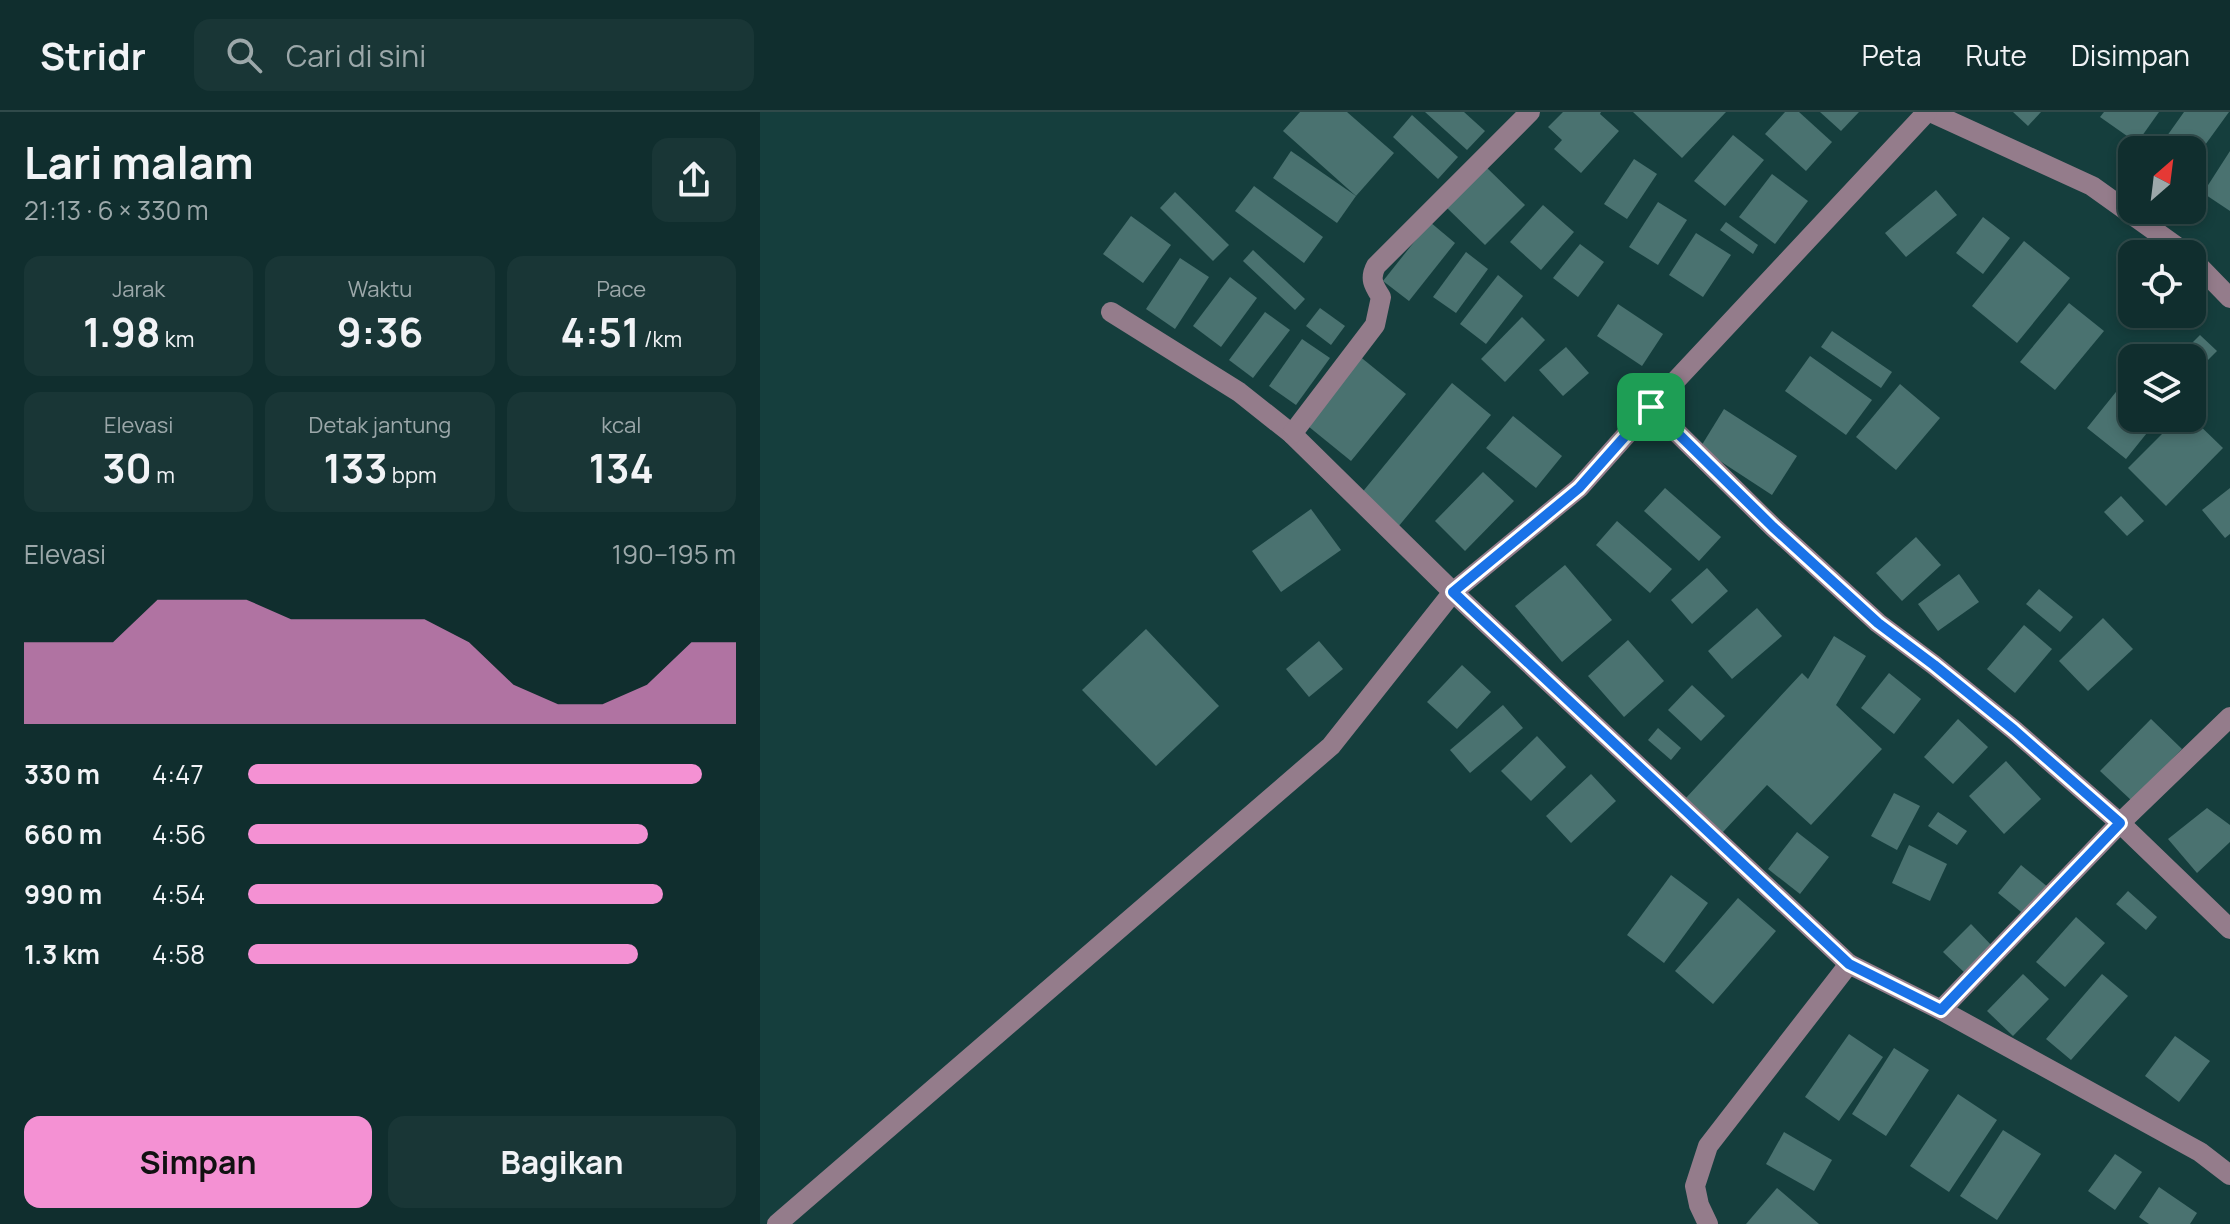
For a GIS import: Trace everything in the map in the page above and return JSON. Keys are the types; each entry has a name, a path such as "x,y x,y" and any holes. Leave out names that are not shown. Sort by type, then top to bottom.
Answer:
{"street":[{"path":"1292,434 1375,325 1381,297 1373,283 1372,274 1376,266 1530,112"},
{"path":"777,1224 1331,746 1453,592 1579,488 1651,407 1929,112 2092,186 2167,240"},
{"path":"2206,273 2230,298"},
{"path":"1111,312 1239,392 1292,434 1453,592 1849,964 1941,1010 2200,1152 2230,1175"},
{"path":"1651,407 1773,527 1878,623 2003,720 2120,823 2230,929"},
{"path":"1941,1010 2120,823 2230,717"},
{"path":"1708,1224 1695,1186 1708,1146 1849,964"}],"building":[{"path":"1300,112 1347,112 1394,153 1356,196 1283,131"},
{"path":"1425,112 1464,112 1485,131 1467,150"},
{"path":"1563,112 1601,112 1619,131 1581,173 1554,149 1562,140 1548,127"},
{"path":"1633,112 1726,112 1682,158"},
{"path":"1785,112 1799,112 1832,142 1806,171 1765,134"},
{"path":"1820,112 1859,112 1841,131"},
{"path":"2013,112 2041,112 2028,126"},
{"path":"2104,112 2159,112 2142,136 2127,136 2100,117"},
{"path":"2184,112 2229,112 2206,144 2206,136 2167,136"},
{"path":"1412,115 1458,157 1438,179 1393,137"},
{"path":"1733,135 1764,160 1725,206 1694,181"},
{"path":"1291,151 1356,196 1337,223 1273,178"},
{"path":"2230,151 2230,211 2206,195 2206,188"},
{"path":"1634,159 1657,174 1627,219 1604,204"},
{"path":"1485,166 1525,205 1485,245 1445,206"},
{"path":"1772,174 1808,201 1775,244 1739,217"},
{"path":"1254,186 1323,237 1304,263 1235,211"},
{"path":"1936,190 1957,215 1906,257 1885,233"},
{"path":"1175,192 1229,245 1213,261 1160,208"},
{"path":"1658,202 1687,220 1658,265 1629,247"},
{"path":"1543,205 1574,232 1541,270 1510,242"},
{"path":"1131,216 1171,245 1143,283 1103,254"},
{"path":"1983,217 2010,238 1983,274 1956,253"},
{"path":"1430,222 1455,243 1409,301 1383,281"},
{"path":"1726,222 1758,245 1753,254 1720,230"},
{"path":"1696,233 1731,255 1703,297 1669,275"},
{"path":"2024,241 2070,278 2017,343 1972,306"},
{"path":"1580,244 1604,262 1578,297 1553,278"},
{"path":"1253,250 1305,299 1295,310 1243,261"},
{"path":"1466,252 1488,269 1456,313 1433,297"},
{"path":"1180,258 1209,277 1175,329 1146,309"},
{"path":"1498,275 1523,296 1486,344 1460,324"},
{"path":"1230,277 1257,298 1221,347 1193,326"},
{"path":"2069,303 2104,331 2055,390 2020,362"},
{"path":"1618,304 1663,334 1642,366 1597,336"},
{"path":"1320,308 1345,326 1331,345 1306,326"},
{"path":"1265,312 1290,330 1253,378 1229,360"},
{"path":"1522,317 1545,340 1505,382 1481,359"},
{"path":"1832,331 1892,372 1881,388 1821,347"},
{"path":"2200,335 2217,351 2206,362 2206,344 2191,344"},
{"path":"1302,339 1330,358 1296,405 1269,386"},
{"path":"1566,347 1589,373 1563,396 1539,370"},
{"path":"1358,355 1406,394 1351,461 1303,422"},
{"path":"1810,356 1872,400 1846,435 1785,391"},
{"path":"1452,383 1491,415 1398,527 1360,495"},
{"path":"1900,384 1940,418 1896,470 1856,437"},
{"path":"2118,389 2118,432 2148,432 2126,459 2087,428"},
{"path":"1724,409 1797,456 1772,495 1700,448"},
{"path":"1513,416 1562,456 1536,488 1486,448"},
{"path":"2164,432 2206,432 2223,448 2166,506 2128,468"},
{"path":"1483,472 1514,501 1465,551 1435,521"},
{"path":"1665,488 1721,537 1699,561 1644,511"},
{"path":"2230,488 2230,534 2225,538 2202,510"},
{"path":"2121,496 2144,521 2127,536 2104,512"},
{"path":"1311,509 1341,550 1281,592 1252,551"},
{"path":"1617,521 1672,569 1650,593 1596,545"},
{"path":"1916,537 1941,565 1902,601 1876,573"},
{"path":"1565,565 1612,620 1562,662 1515,606"},
{"path":"1707,568 1728,591 1692,624 1671,600"},
{"path":"1959,574 1979,602 1938,631 1918,604"},
{"path":"2039,589 2073,617 2060,632 2026,604"},
{"path":"1757,608 1782,636 1732,679 1708,651"},
{"path":"2103,618 2133,649 2088,691 2059,661"},
{"path":"2024,625 2052,649 2015,693 1987,669"},
{"path":"1146,629 1219,706 1156,766 1082,690"},
{"path":"1834,636 1866,656 1836,705 1882,749 1811,825 1767,785 1722,833 1685,799 1802,673 1808,679"},
{"path":"1628,640 1664,681 1624,717 1588,676"},
{"path":"1319,641 1343,669 1309,697 1286,669"},
{"path":"1462,665 1491,692 1457,729 1427,702"},
{"path":"1889,673 1921,699 1894,734 1861,708"},
{"path":"1692,685 1725,716 1701,741 1668,710"},
{"path":"1503,705 1523,728 1470,773 1450,750"},
{"path":"1958,719 1988,747 1953,784 1924,757"},
{"path":"2151,719 2182,749 2132,801 2100,771"},
{"path":"1658,728 1681,748 1671,760 1648,740"},
{"path":"1537,736 1566,767 1531,801 1501,771"},
{"path":"2006,761 2041,799 2004,834 1969,796"},
{"path":"1591,774 1616,801 1571,843 1546,816"},
{"path":"1894,793 1920,806 1897,850 1871,836"},
{"path":"2207,808 2230,825 2230,842 2197,873 2168,839"},
{"path":"1938,812 1967,831 1957,845 1928,826"},
{"path":"1797,832 1829,857 1800,894 1768,869"},
{"path":"1909,845 1947,864 1930,901 1892,883"},
{"path":"2021,865 2049,888 2026,916 1998,893"},
{"path":"1671,875 1708,903 1664,963 1627,935"},
{"path":"2128,891 2157,917 2146,930 2116,904"},
{"path":"1738,898 1776,931 1713,1004 1675,971"},
{"path":"2076,917 2105,943 2065,987 2036,962"},
{"path":"1971,924 1994,948 1967,975 1943,952"},
{"path":"2023,974 2049,999 2013,1036 1987,1011"},
{"path":"2102,974 2128,996 2071,1060 2046,1039"},
{"path":"1849,1034 1883,1057 1839,1121 1805,1097"},
{"path":"2175,1036 2210,1061 2179,1102 2145,1076"},
{"path":"1894,1048 1929,1070 1886,1136 1852,1114"},
{"path":"1958,1094 1997,1120 1949,1192 1910,1166"},
{"path":"2003,1130 2041,1154 1997,1220 1960,1196"},
{"path":"1784,1132 1832,1160 1814,1191 1766,1164"},
{"path":"2115,1154 2142,1172 2115,1210 2088,1191"},
{"path":"2159,1187 2197,1213 2190,1224 2149,1224 2139,1217"},
{"path":"1777,1188 1819,1224 1746,1224"}],"route":[{"path":"1651,407 1773,527 1878,623 2014,730 2120,823 1941,1010 1849,964 1453,592 1579,488 1651,407"}]}
